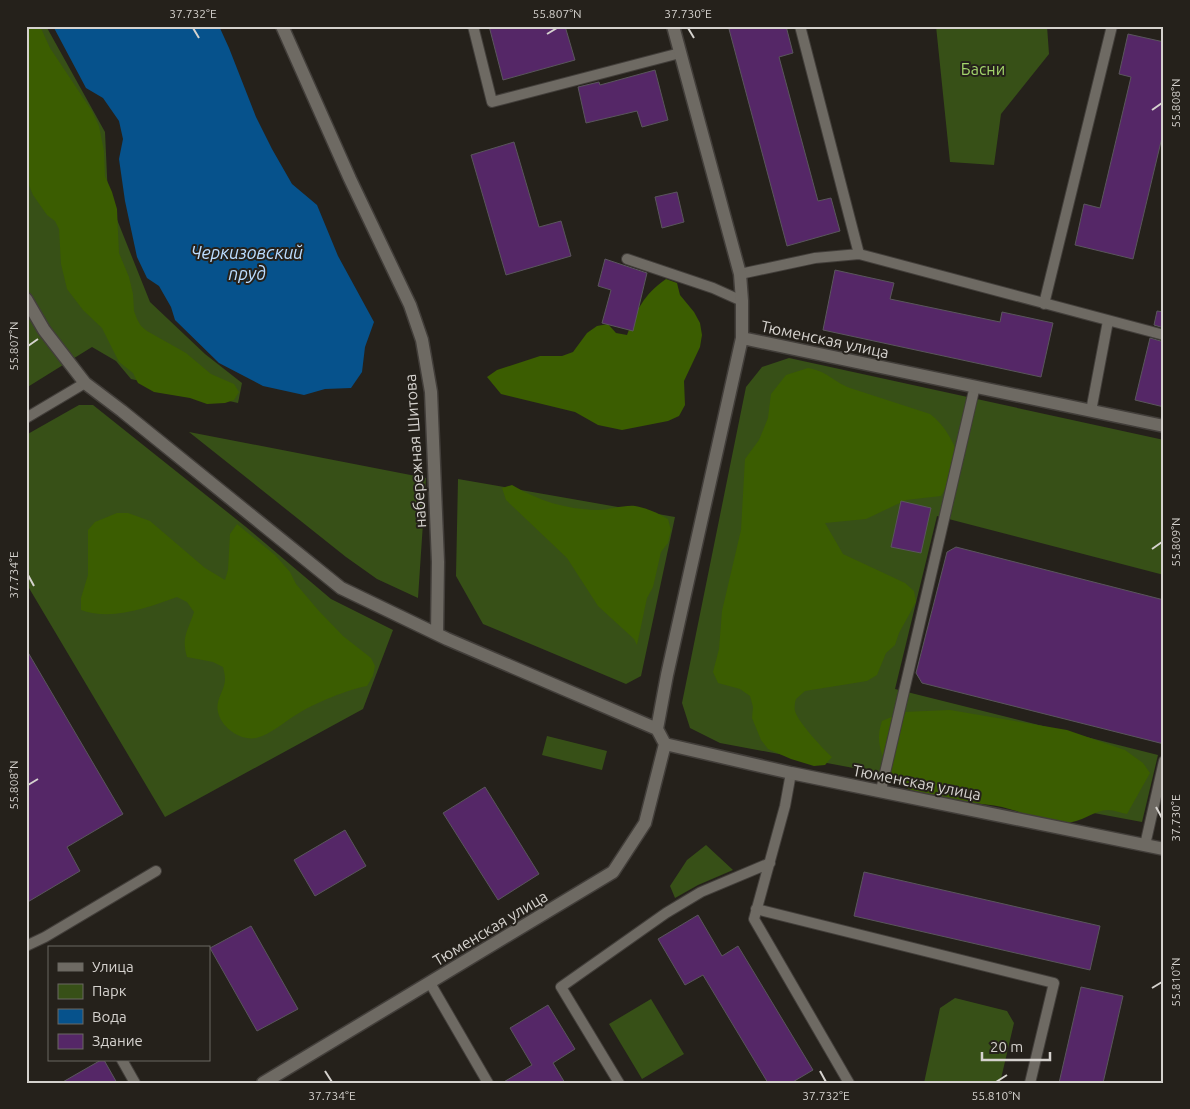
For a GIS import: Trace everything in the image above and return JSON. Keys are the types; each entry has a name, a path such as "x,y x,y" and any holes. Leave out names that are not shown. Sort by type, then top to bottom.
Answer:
{"street":[{"name":"набережная Шитова","path":"282,26 350,179 406,296 422,340 431,392 438,562 437,634"},
{"path":"673,26 740,274 742,338"},
{"path":"26,299 44,330 85,383 122,410 341,588 437,634 657,729 665,744"},
{"name":"Тюменская улица","path":"657,729 667,675 742,338 1164,426"},
{"name":"Тюменская улица","path":"263,1083 613,872 645,823 665,744 791,773 1164,849"}],"lane":[{"path":"472,26 492,102 680,53"},
{"path":"800,26 859,254"},
{"path":"1044,304 1112,26"},
{"path":"740,274 816,258 859,254 1164,336"},
{"path":"628,258 713,288 742,301"},
{"path":"1090,411 1108,321"},
{"path":"26,418 85,383"},
{"path":"881,790 975,386"},
{"path":"1145,844 1164,761"},
{"path":"791,773 785,806 754,919 849,1083"},
{"path":"619,1083 561,987 673,909 701,892 770,864"},
{"path":"26,946 45,937 156,871"},
{"path":"756,909 1054,983 1030,1083"},
{"path":"430,983 488,1083"},
{"path":"123,1062 135,1083"}],"green space":[{"path":"26,26 46,26 105,132 108,197 150,302 205,354 242,383 238,403 131,379 116,361 92,347 26,388"},
{"path":"26,26 40,26 50,48 92,111 99,126 104,151 105,176 117,209 119,253 129,277 137,319 147,331 186,353 211,374 234,384 239,392 234,400 225,403 207,404 190,398 154,392 138,383 133,373 119,362 102,328 83,310 67,289 61,264 59,229 55,221 47,215 33,195 26,178"},
{"name":"Басни","path":"936,26 1047,26 1049,54 1001,114 994,165 950,162"},
{"path":"666,279 677,283 680,295 694,312 700,323 702,335 700,347 684,381 685,405 679,416 668,421 622,430 598,425 575,412 501,394 487,377 497,370 540,356 562,356 573,352 587,333 597,326 608,324 616,333 627,335 646,297"},
{"path":"789,358 1164,440 1164,575 937,516 895,689 1158,755 1142,822 720,743 690,728 682,703 746,387 762,367"},
{"path":"808,368 826,374 850,388 930,414 949,436 956,449 960,463 941,496 906,500 866,519 825,523 843,554 905,583 914,591 916,602 899,633 895,645 886,653 877,675 867,681 805,691 796,699 795,711 797,716 811,735 832,757 825,765 814,766 768,749 761,740 752,718 753,707 750,696 740,689 718,683 713,672 719,649 722,611 741,530 745,459 759,440 768,418 771,394 786,375"},
{"path":"79,405 93,405 246,527 331,599 393,630 363,709 165,817 26,583 26,435"},
{"path":"189,432 426,478 418,598 377,579 346,557"},
{"path":"458,479 675,517 641,676 626,684 483,624 456,576"},
{"path":"512,485 532,496 563,506 597,510 635,506 652,511 668,519 671,530 668,543 661,552 653,587 647,598 637,645 634,639 598,606 567,558 506,500 502,488"},
{"path":"117,513 128,513 150,521 205,568 225,580 228,570 230,534 237,524 275,555 318,610 343,636 371,658 375,666 373,676 367,686 341,693 314,705 262,736 250,738 232,732 220,718 217,707 225,683 223,667 213,662 187,657 185,639 194,612 187,602 177,597 142,609 117,614 93,613 81,610 81,598 88,575 88,530 95,522"},
{"path":"950,710 1067,730 1125,750 1143,763 1150,773 1127,814 1110,810 1103,811 1076,821 1064,823 1041,819 1002,807 931,797 915,792 900,783 889,771 880,745 879,734 882,721 903,712"},
{"path":"547,736 607,751 602,770 542,755"},
{"path":"706,845 733,870 698,885 675,898 670,886 687,860"},
{"path":"955,998 1007,1011 1014,1023 1000,1083 924,1083 940,1008"},
{"path":"651,999 684,1054 642,1079 609,1024"}],"water":[{"name":"Черкизовский пруд","path":"53,26 219,26 256,117 272,149 292,184 317,205 338,256 374,322 365,347 362,372 351,388 325,389 304,395 263,386 219,363 175,320 171,307 159,286 147,278 137,257 125,201 119,159 123,139 119,121 103,98 86,88"}],"building":[{"path":"489,26 565,26 575,60 503,80"},
{"path":"741,26 786,26 793,53 779,57 818,201 831,198 840,231 787,246 729,29"},
{"path":"1128,34 1164,42 1164,129 1133,259 1075,245 1084,204 1100,208 1131,77 1119,74"},
{"path":"655,70 668,120 642,127 637,111 586,123 578,87 599,82 600,85"},
{"path":"514,142 539,227 561,221 571,256 506,275 471,155"},
{"path":"677,192 684,222 662,228 655,197"},
{"path":"605,259 647,273 633,331 602,323 611,290 598,286"},
{"path":"835,270 894,283 890,299 1000,322 1002,312 1053,323 1041,377 823,330"},
{"path":"1157,311 1164,312 1164,328 1154,325"},
{"path":"1150,338 1164,342 1164,407 1135,400"},
{"path":"901,501 931,508 921,553 891,547"},
{"path":"956,547 1164,600 1164,744 922,683 916,673 947,552"},
{"path":"26,649 123,814 67,847 80,871 26,903"},
{"path":"485,787 539,874 498,900 443,813"},
{"path":"345,830 366,866 315,896 294,860"},
{"path":"864,872 1100,926 1090,970 854,916"},
{"path":"698,915 722,956 738,946 813,1070 791,1083 768,1083 703,975 685,985 658,939"},
{"path":"251,926 298,1009 257,1031 210,948"},
{"path":"1081,987 1123,996 1103,1083 1059,1083"},
{"path":"548,1005 575,1049 553,1063 565,1083 502,1083 532,1065 510,1028"},
{"path":"98,1062 105,1062 117,1083 61,1083"}]}
